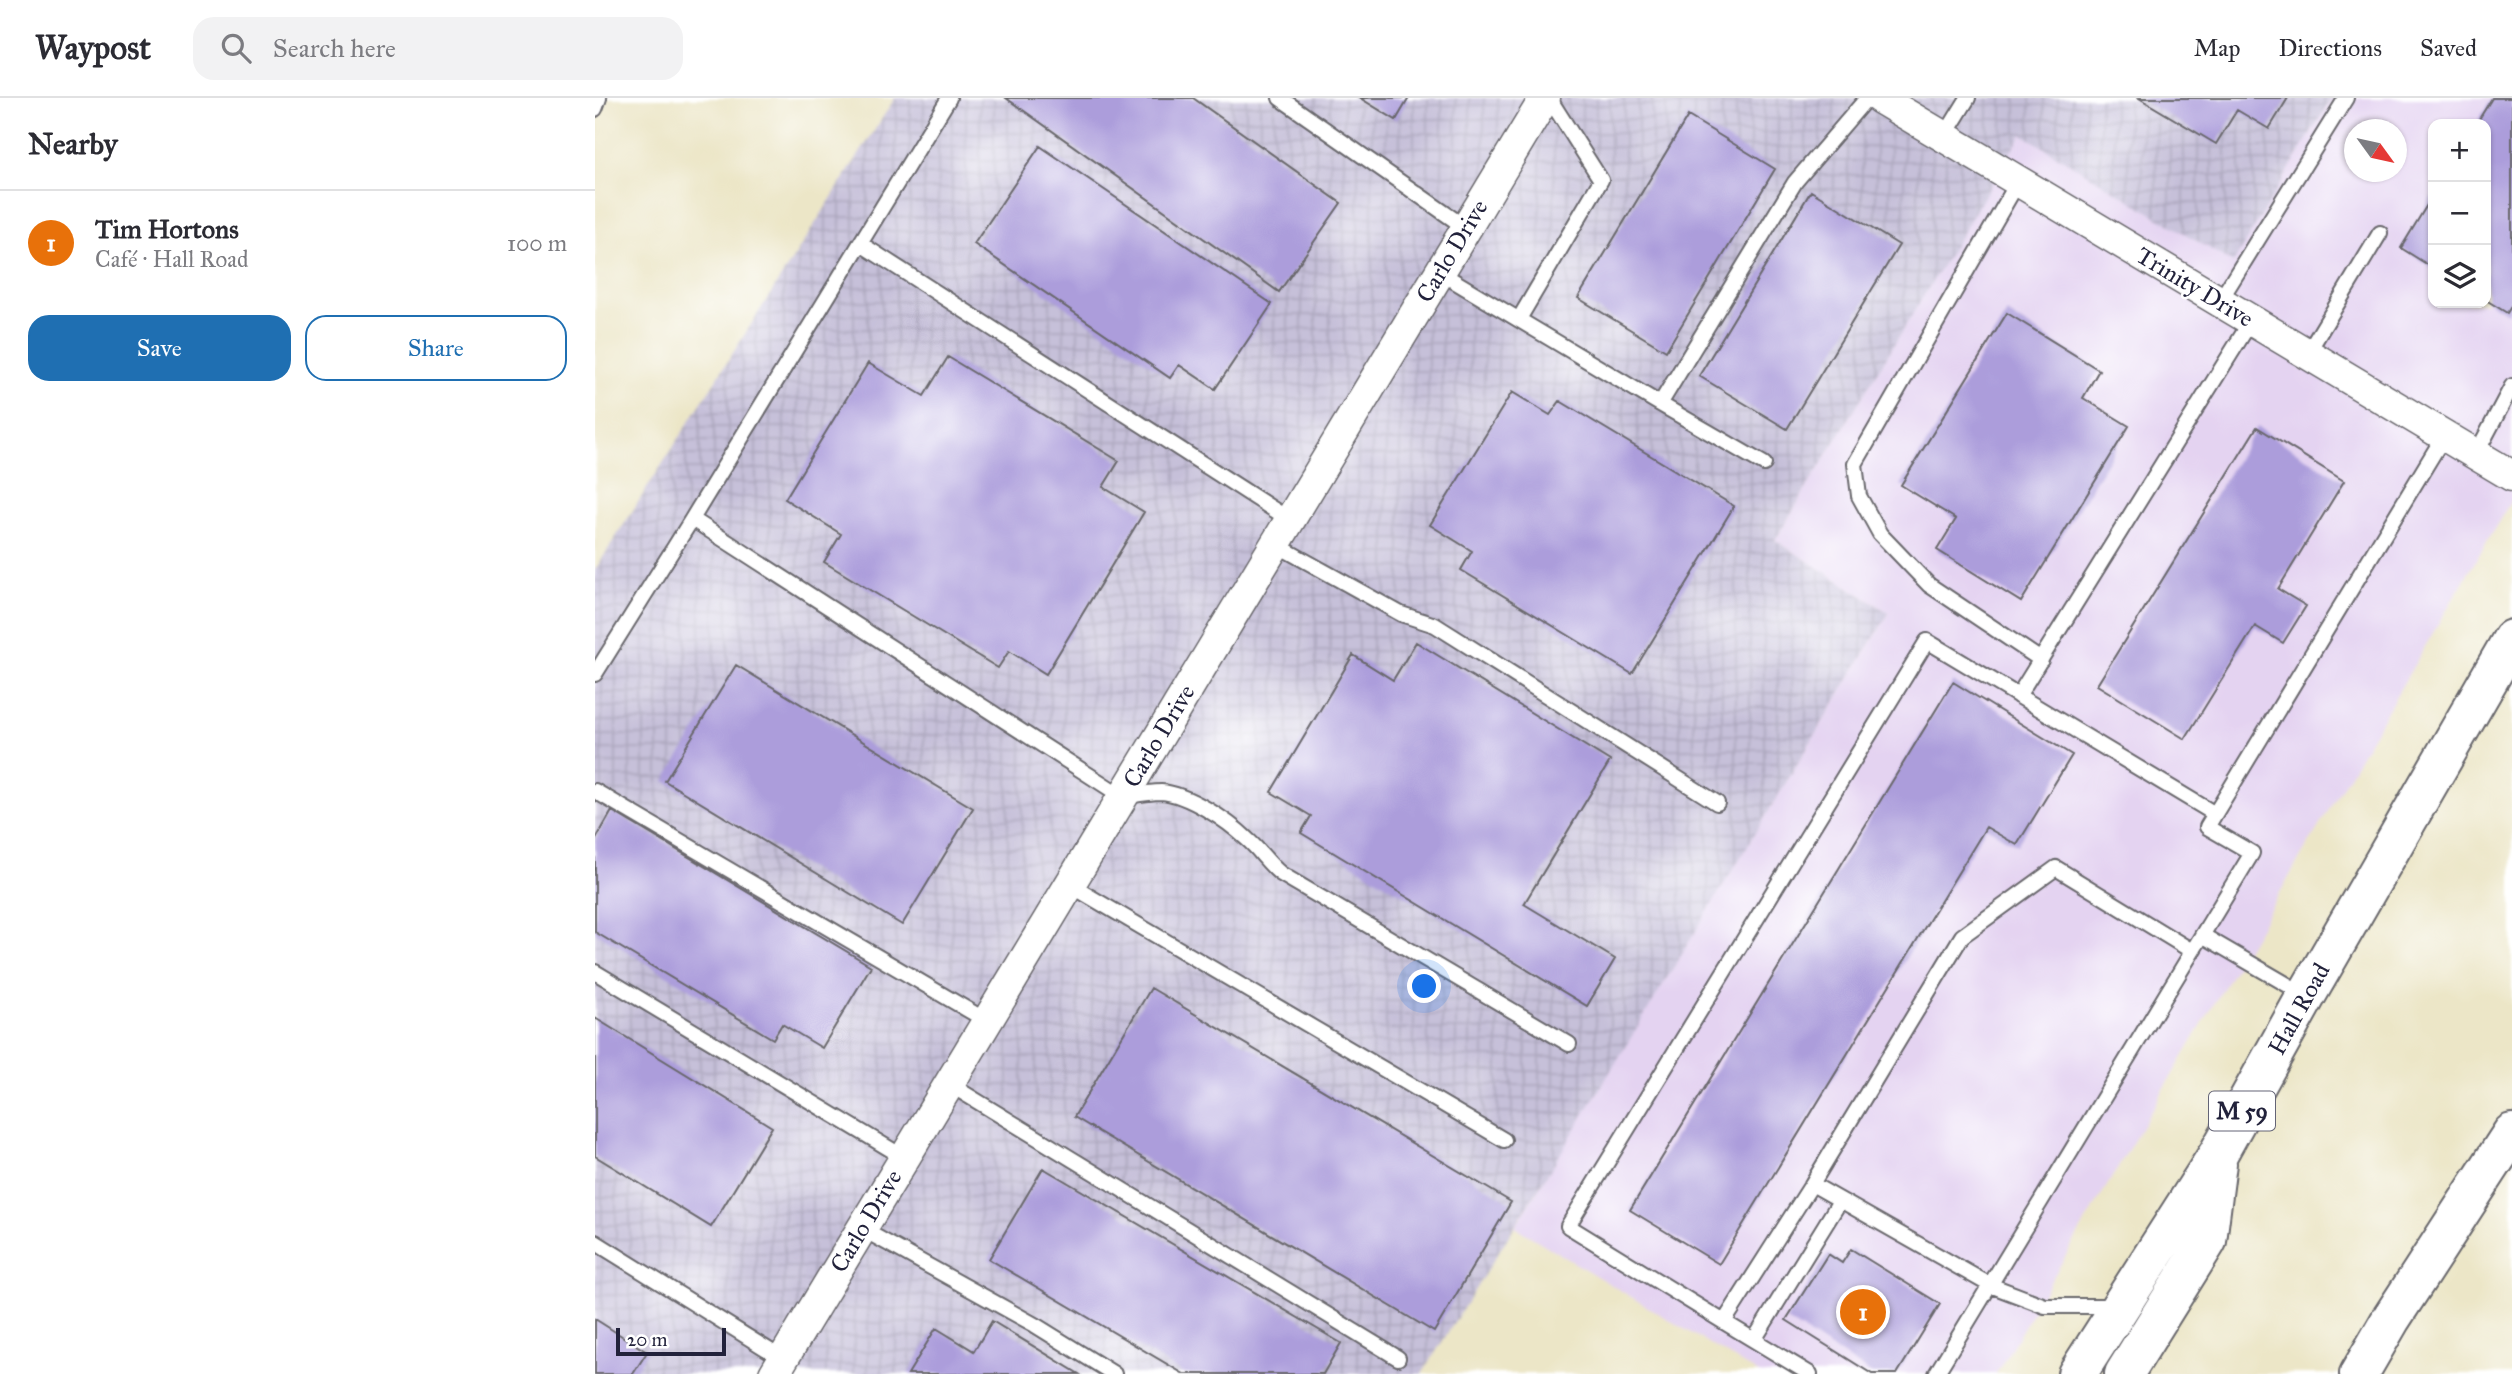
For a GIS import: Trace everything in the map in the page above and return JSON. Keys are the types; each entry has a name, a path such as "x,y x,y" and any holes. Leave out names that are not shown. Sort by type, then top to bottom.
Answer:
{"highway":[{"name":"Hall Road","path":"2077,1374 2218,1154 2512,639"},
{"path":"2360,1374 2391,1319 2510,1140"},
{"path":"2124,1374 2207,1241 2218,1154"}],"street":[{"name":"Carlo Drive","path":"778,1367 1547,98"},
{"name":"Trinity Drive","path":"1879,98 2512,475"}],"lane":[{"path":"595,109 599,98"},
{"path":"595,674 950,98"},
{"path":"1279,98 1466,228"},
{"path":"1518,319 1601,180 1547,98"},
{"path":"1660,404 1795,183 1867,98"},
{"path":"1944,137 1968,98"},
{"path":"2219,302 2346,98"},
{"path":"2018,182 1855,464 1859,496 1879,534 1929,586 2041,660"},
{"path":"2307,355 2380,233"},
{"path":"860,244 1401,614 1435,625 1717,803"},
{"path":"1440,272 1764,464"},
{"path":"2018,696 2251,321"},
{"path":"2476,454 2512,386"},
{"path":"1936,1374 2252,853 2207,827 2444,436"},
{"path":"692,519 1123,797 1160,792 1182,797 1228,823 1281,874 1569,1044"},
{"path":"1810,1374 1568,1226 1927,641 2215,814"},
{"path":"595,792 987,1021"},
{"path":"1724,1322 1812,1184 1962,936 2056,868 2192,951"},
{"path":"1070,885 1504,1140"},
{"path":"2202,934 2306,996"},
{"path":"595,972 905,1158"},
{"path":"949,1084 1398,1358"},
{"path":"1812,1184 1990,1285 2045,1306 2119,1306"},
{"path":"1754,1340 1840,1201"},
{"path":"862,1229 1035,1325 1114,1374"},
{"path":"595,1242 778,1367"}],"shaded area":[{"path":"895,98 2332,98 2233,263 2022,134 1775,540 1889,613 1565,1146 1422,1374 595,1374 595,570"},
{"path":"2332,98 2512,98 2512,499 1996,1374 1759,1374 1515,1227 1889,613 1775,540 2022,133 2233,262"}],"building":[{"path":"1006,98 1193,98 1341,203 1279,292"},
{"path":"1360,98 1409,98 1396,120"},
{"path":"2139,98 2288,98 2269,129 2237,110 2216,144"},
{"path":"2492,98 2512,98 2512,305 2507,313 2491,303 2491,119 2479,119"},
{"path":"1688,116 1775,169 1666,351 1578,298"},
{"path":"1040,146 1272,304 1215,389 1179,365 1170,378 974,244"},
{"path":"1811,191 1899,245 1787,429 1699,376"},
{"path":"2428,203 2428,265 2401,248"},
{"path":"2007,313 2099,370 2083,398 2129,426 2021,602 1937,550 1956,519 1901,485"},
{"path":"948,357 1119,461 1103,487 1144,512 1046,674 1009,651 998,668 824,562 841,534 785,499 868,363 924,396"},
{"path":"1512,392 1550,415 1560,401 1734,506 1632,674 1461,570 1472,551 1430,525"},
{"path":"2257,427 2344,481 2278,589 2306,606 2283,643 2255,626 2185,739 2097,685"},
{"path":"1416,642 1610,761 1524,904 1615,959 1587,1006 1301,833 1311,816 1271,792 1353,655 1393,680"},
{"path":"736,665 973,808 902,925 665,781"},
{"path":"1953,682 2072,755 2017,845 1986,827 1719,1264 1630,1210"},
{"path":"612,811 871,966 822,1048 782,1024 773,1039 595,932 595,841"},
{"path":"1151,988 1511,1202 1434,1332 1074,1117"},
{"path":"595,1018 772,1127 711,1227 595,1156"},
{"path":"1043,1168 1341,1343 1323,1374 1184,1374 989,1259"},
{"path":"1851,1249 1940,1304 1897,1374 1872,1374 1786,1320 1828,1254 1842,1263"},
{"path":"595,1319 647,1352 633,1374 595,1374"},
{"path":"992,1321 1079,1374 908,1374 936,1328 974,1351"}],"place":[{"name":"Tim Hortons","path":"1863,1312"}]}
